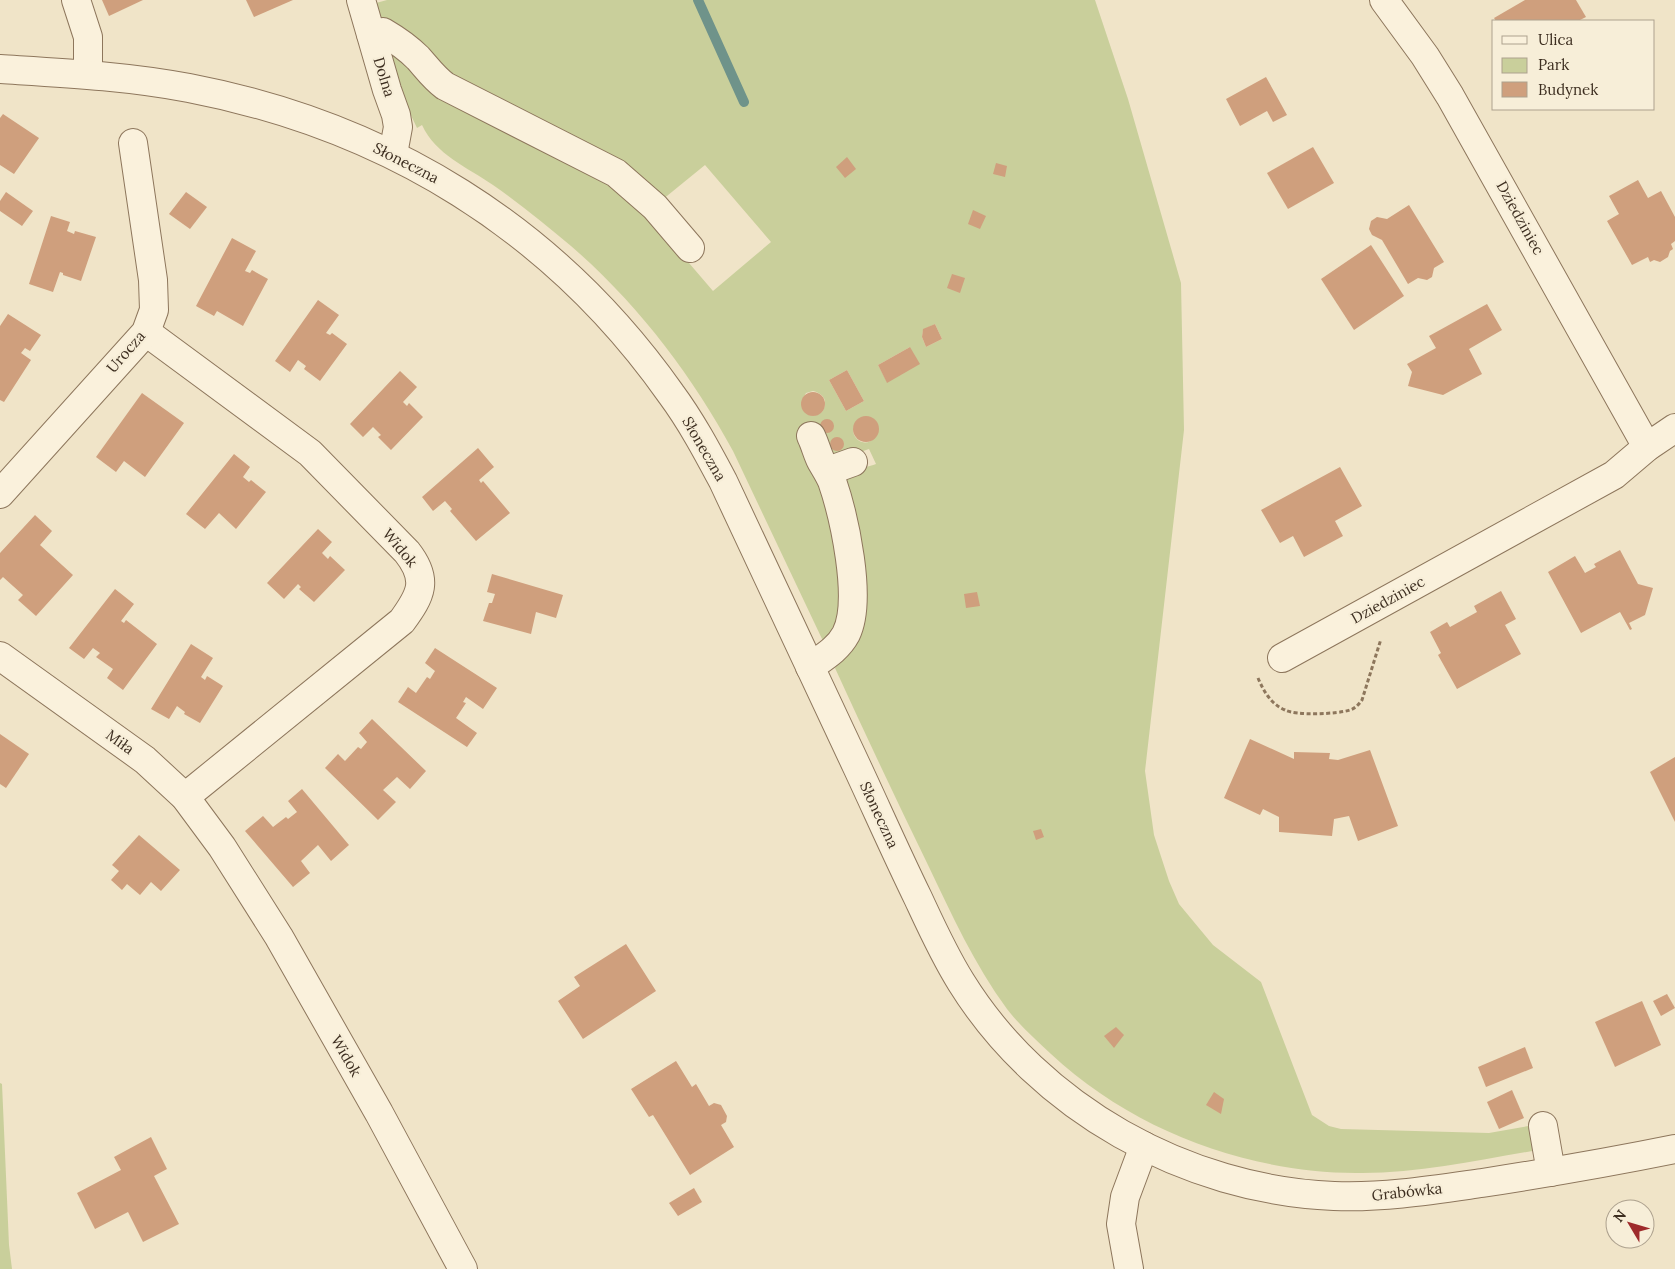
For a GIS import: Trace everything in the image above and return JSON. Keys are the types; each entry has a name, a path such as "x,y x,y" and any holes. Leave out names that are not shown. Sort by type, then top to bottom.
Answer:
{"street":[{"path":"76,0 88,37 88,74"},
{"name":"Dolna","path":"361,0 396,115 398,127 393,154"},
{"name":"Dziedziniec","path":"1396,4 1504,189 1647,447"},
{"path":"371,34 383,32 394,39 417,56 435,78 445,86 616,173 655,207 690,248"},
{"name":"Słoneczna","path":"0,69 127,78 188,88 248,101 300,116 393,154 434,176 513,229 550,259 586,293 631,342 672,394 699,437 723,481 940,946 979,1010 1032,1070 1067,1099 1106,1125 1144,1146"},
{"name":"Urocza","path":"0,494 146,332 154,310 153,280 133,143"},
{"name":"Widok","path":"146,332 310,453 407,552 417,564 420,577 419,596 402,621 185,798"},
{"name":"Dziedziniec","path":"1282,658 1614,474 1647,447 1675,428"},
{"path":"810,667 830,654 839,645 847,632 852,608 851,567 846,531 838,499 828,471 811,436"},
{"path":"828,471 853,462"},
{"name":"Miła","path":"0,656 146,760 185,798 222,846"},
{"name":"Widok","path":"222,846 288,954 379,1112 463,1269"},
{"path":"1543,1126 1551,1172"},
{"path":"1129,1269 1121,1224 1125,1197 1144,1146"},
{"name":"Grabówka","path":"1144,1146 1182,1163 1238,1181 1294,1192 1331,1196 1370,1196 1422,1192 1551,1172 1675,1148"}],"green space":[{"path":"387,0 1095,0 1128,99 1181,283 1184,430 1145,771 1154,835 1169,881 1179,904 1213,945 1261,982 1312,1115 1329,1126 1341,1129 1489,1133 1534,1125 1538,1150 1447,1166 1379,1173 1314,1171 1273,1165 1232,1155 1192,1142 1154,1125 1118,1105 1083,1081 1028,1033 995,992 964,939 835,668 842,659 845,484 853,472 876,464 869,449 846,457 828,499 843,576 838,628 823,641 733,451 700,395 681,368 661,341 618,291 571,246 503,192 453,160 435,144 422,125 417,128 406,105 386,50 613,186 647,214 713,291 771,242 705,165 662,200 469,88 381,18 376,3","holes":["935,324 942,339 926,347 922,337 923,330","910,347 887,382 878,365","847,370 864,401 846,411 829,380","813,391 823,396 825,405 822,412 813,416 803,410 801,403 806,393","863,417 872,419 877,423 877,434 874,439 869,442 857,439 853,430 858,421"]},
{"path":"0,1083 2,1084 9,1245 12,1269 0,1269"}],"building":[{"path":"102,0 143,0 109,16"},
{"path":"246,0 293,0 254,17"},
{"path":"1525,0 1576,0 1586,17 1580,20 1495,20 1494,18"},
{"path":"1266,77 1287,115 1273,122 1267,111 1240,126 1226,99"},
{"path":"3,114 39,138 14,174 0,165 0,118"},
{"path":"1313,147 1334,183 1288,209 1267,173"},
{"path":"847,157 856,169 845,178 836,167"},
{"path":"996,163 1007,166 1005,177 993,174"},
{"path":"1638,180 1648,198 1661,191 1675,217 1675,241 1671,244 1673,249 1668,257 1660,262 1654,260 1650,262 1648,257 1632,265 1607,221 1619,214 1609,196"},
{"path":"6,192 33,211 22,226 0,211 0,201"},
{"path":"186,192 207,207 190,229 169,214"},
{"path":"1409,205 1444,262 1434,268 1432,277 1427,280 1418,278 1408,284 1382,240 1372,235 1369,229 1371,221 1377,217 1387,219"},
{"path":"973,210 986,216 980,229 968,224"},
{"path":"51,216 70,222 67,231 74,234 75,231 96,237 81,281 63,275 60,272 53,292 29,284"},
{"path":"232,238 256,251 245,271 250,273 252,270 268,279 243,326 217,311 214,316 196,306"},
{"path":"1371,245 1404,296 1354,330 1321,279"},
{"path":"952,274 965,278 960,293 947,288"},
{"path":"318,300 339,315 326,333 330,335 332,333 347,344 320,381 304,369 306,366 298,360 290,372 275,361"},
{"path":"1487,304 1502,330 1469,349 1482,374 1443,395 1408,386 1412,372 1407,364 1436,348 1429,336"},
{"path":"8,314 41,335 30,351 25,348 21,353 31,360 4,402 0,400 0,326"},
{"path":"935,324 942,339 926,347 922,337 923,329"},
{"path":"910,347 920,364 887,383 878,365"},
{"path":"847,370 864,401 846,411 829,380"},
{"path":"400,371 417,387 403,402 407,406 409,403 423,417 391,450 378,437 381,435 373,427 363,437 350,424"},
{"path":"813,392 822,395 825,404 822,413 813,416 804,413 801,404 804,395"},
{"path":"142,393 184,423 145,477 124,461 116,472 96,457"},
{"path":"866,416 875,420 879,429 875,438 866,442 857,438 853,429 857,420"},
{"path":"824,419 830,419 834,426 830,433 824,433 820,429 820,423"},
{"path":"834,437 840,437 844,444 840,451 834,451 830,447 830,441"},
{"path":"478,448 494,467 479,480 481,483 483,481 510,513 476,541 450,511 452,509 445,501 433,511 422,497"},
{"path":"234,454 250,467 243,477 249,482 251,480 266,492 236,529 219,513 205,529 186,514"},
{"path":"1340,467 1362,506 1335,521 1343,536 1304,557 1293,536 1280,543 1261,510"},
{"path":"35,515 52,531 40,545 73,575 36,616 18,600 23,595 3,577 0,580 0,553"},
{"path":"318,529 332,542 322,553 328,559 330,556 345,570 314,602 299,589 301,587 298,584 284,599 267,583"},
{"path":"1620,550 1638,584 1653,588 1645,615 1629,623 1632,629 1630,630 1620,612 1581,633 1548,572 1575,556 1585,573 1596,567 1594,564"},
{"path":"492,574 563,595 556,618 536,612 531,634 483,621 489,603 492,603 495,594 487,592"},
{"path":"115,589 134,604 121,621 124,623 126,620 157,644 123,690 107,678 113,669 96,657 100,653 93,648 84,659 69,648"},
{"path":"1501,591 1516,619 1505,625 1521,654 1457,689 1438,655 1441,653 1430,632 1447,622 1450,627 1477,612 1474,606"},
{"path":"977,592 980,606 966,608 964,594"},
{"path":"191,644 213,658 201,677 205,680 207,676 223,686 200,723 184,714 185,712 177,706 169,719 151,709"},
{"path":"435,648 497,688 483,709 466,697 463,702 466,703 456,718 477,733 467,747 398,702 408,687 416,693 427,677 430,679 435,671 425,663"},
{"path":"372,719 426,771 410,789 397,777 383,790 396,802 378,820 325,768 338,754 345,761 358,747 361,749 367,742 359,733"},
{"path":"0,734 29,754 6,788 0,784"},
{"path":"1250,739 1294,759 1294,752 1330,753 1329,759 1338,760 1370,750 1398,826 1358,841 1349,816 1334,819 1332,836 1279,832 1279,817 1263,809 1260,815 1224,798"},
{"path":"1675,757 1675,822 1650,772"},
{"path":"302,789 349,845 331,861 318,845 301,861 310,873 293,887 245,831 263,816 273,827 286,817 288,819 297,812 288,801"},
{"path":"1041,829 1044,837 1036,840 1033,831"},
{"path":"139,835 180,870 161,891 151,882 140,895 127,884 122,890 111,880 119,871 112,865"},
{"path":"626,944 656,991 583,1039 558,1001 580,986 574,977"},
{"path":"1667,994 1675,1008 1661,1016 1653,1001"},
{"path":"1642,1001 1661,1045 1615,1067 1595,1022"},
{"path":"1116,1027 1124,1035 1114,1048 1104,1036"},
{"path":"1525,1047 1533,1068 1486,1087 1478,1067"},
{"path":"676,1061 692,1087 696,1084 709,1106 714,1103 721,1105 727,1116 726,1122 721,1125 734,1147 690,1175 653,1115 649,1117 631,1089"},
{"path":"1512,1090 1524,1118 1499,1129 1487,1102"},
{"path":"1214,1092 1224,1099 1221,1114 1206,1105"},
{"path":"151,1137 167,1169 154,1176 179,1224 143,1242 128,1212 95,1229 77,1193 121,1170 114,1157"},
{"path":"694,1188 702,1202 678,1216 669,1203"}],"waterway":[{"path":"698,0 744,102"}]}
